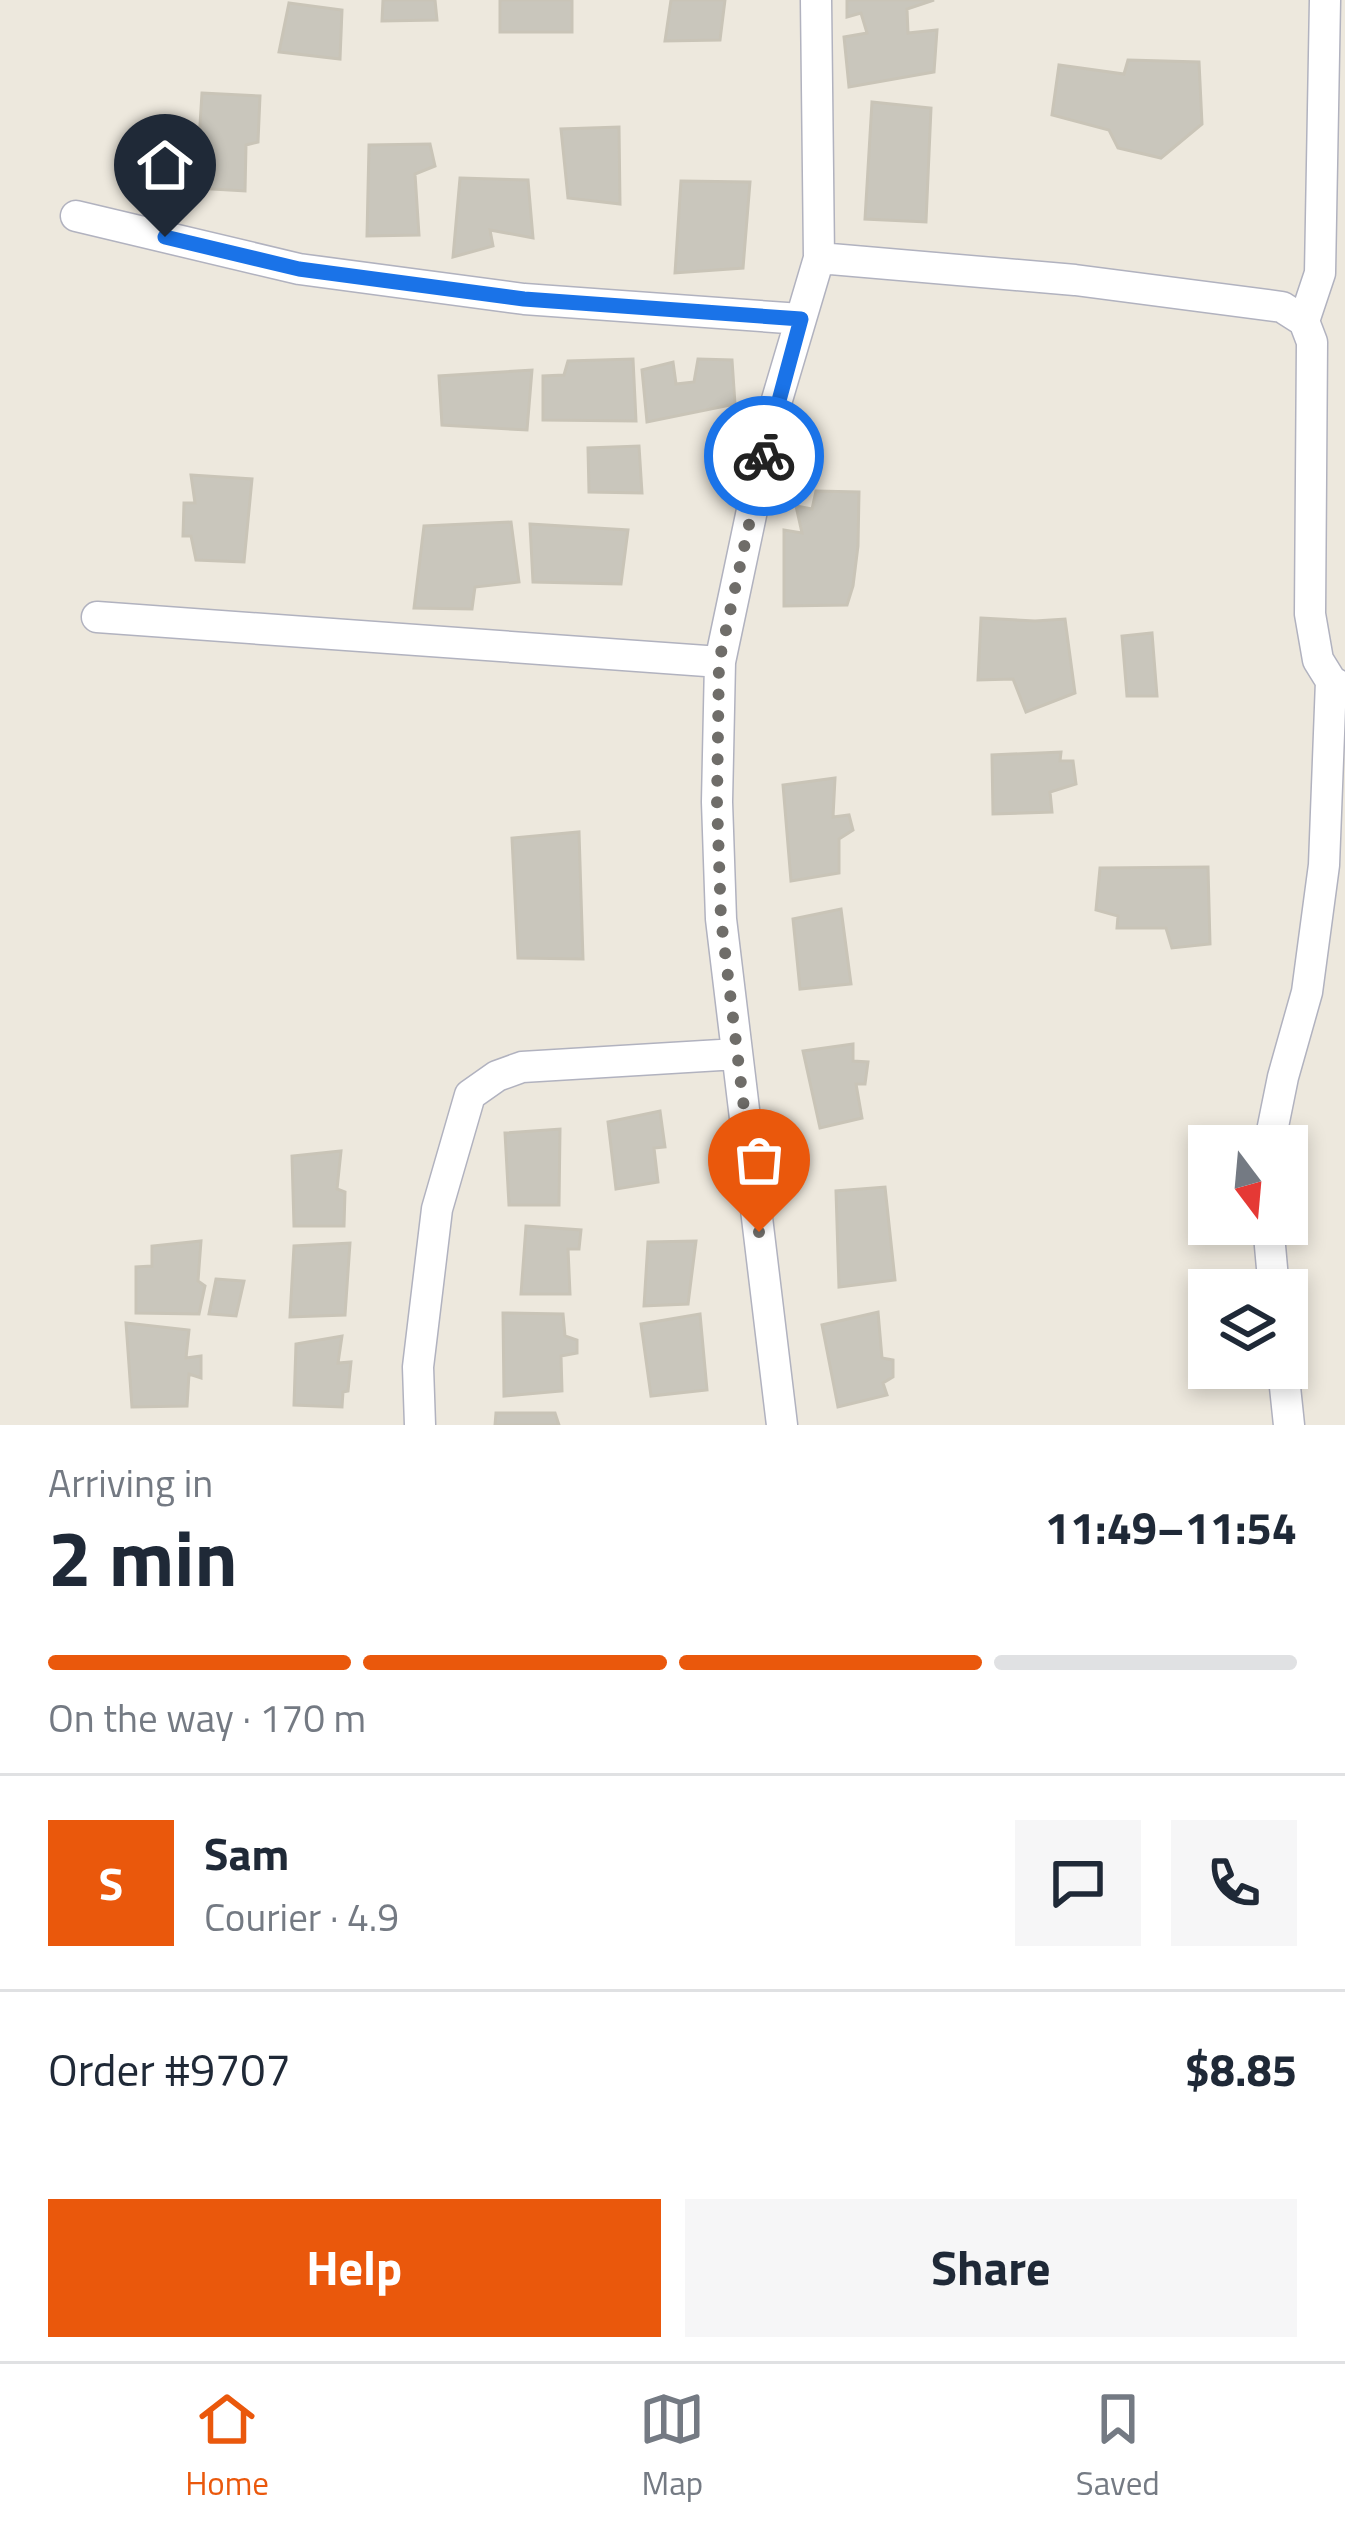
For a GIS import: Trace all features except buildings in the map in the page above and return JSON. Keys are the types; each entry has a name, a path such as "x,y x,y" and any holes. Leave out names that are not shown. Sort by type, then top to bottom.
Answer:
{"street":[{"path":"782,1425 721,919 719,662 771,420 819,258 816,0"},
{"path":"1304,321 1319,273 1325,0"},
{"path":"76,216 299,269 524,299 801,319"},
{"path":"819,258 1075,280 1282,307 1304,321 1312,342 1310,614 1318,660 1338,685 1324,865 1307,992 1273,1125"},
{"path":"97,617 719,662"},
{"path":"419,1425 418,1366 437,1209 470,1095 497,1076 522,1067 737,1054"},
{"path":"1285,1389 1289,1425"}],"way so far":[{"path":"759,1232 721,919 717,802 719,662 764,456"}],"route":[{"path":"165,237 299,269 524,299 801,319 764,456"}]}
